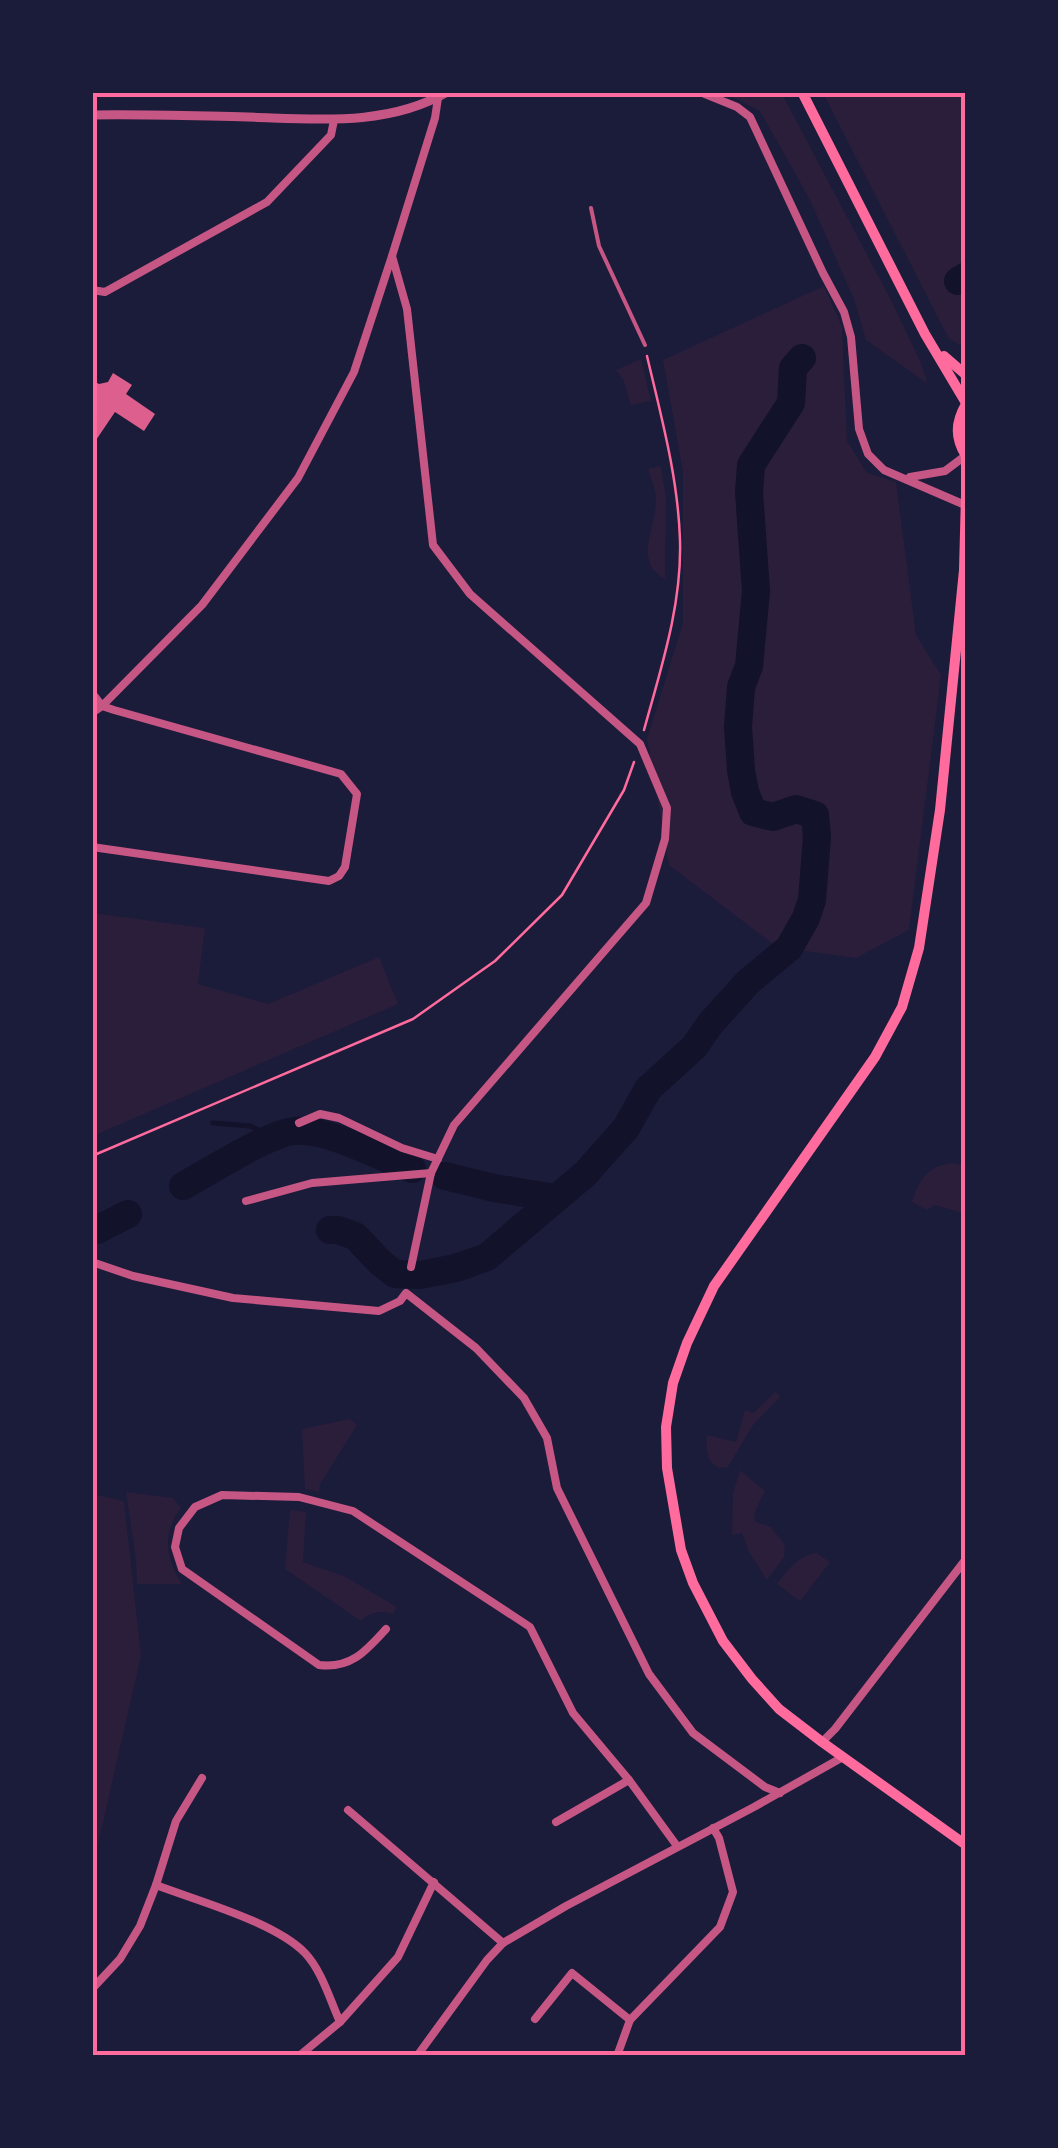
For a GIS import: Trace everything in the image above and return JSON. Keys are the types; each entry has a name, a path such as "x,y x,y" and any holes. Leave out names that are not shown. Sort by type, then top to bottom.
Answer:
{"main road":[{"path":"802,92 924,334 966,404 956,430 965,456"},
{"path":"924,334 966,375"},
{"path":"966,495 965,567 940,810 918,948 902,1007 874,1058 714,1286 687,1342 673,1383 666,1427 666,1468 681,1550 693,1584 723,1641 779,1709 966,1844"}],"street":[{"path":"700,92 737,107 750,117 844,312 859,429 868,454 884,470 964,504"},
{"path":"92,115 334,120 400,111 442,95"},
{"path":"92,713 202,605 298,478 354,372 442,95"},
{"path":"92,290 105,292 267,202 330,135 334,120"},
{"path":"392,256 407,309 433,545 470,594 640,744 667,808 665,839 646,903 454,1125 431,1173 412,1266"},
{"path":"906,478 945,471 965,456"},
{"path":"92,693 102,706 342,774 357,794 344,867 339,876 329,881 92,848"},
{"path":"299,1124 320,1114 339,1118 402,1148 438,1159"},
{"path":"246,1201 312,1183 431,1173"},
{"path":"92,1262 133,1276 233,1298 379,1311 400,1301 406,1293 476,1348 524,1398 547,1438 557,1488 622,1621 649,1674 692,1733 765,1787 780,1793"},
{"path":"386,1629 362,1655 334,1667 320,1665 182,1569 175,1548 179,1528 195,1507 222,1495 299,1496 353,1511 530,1627 573,1713 677,1846"},
{"path":"822,1742 966,1559"},
{"path":"417,2056 486,1960 504,1943 843,1756"},
{"path":"92,1990 120,1959 140,1926 176,1821 202,1778"},
{"path":"556,1822 629,1780"},
{"path":"348,1810 504,1943"},
{"path":"617,2056 630,2020 720,1927 732,1892 713,1828"},
{"path":"299,2056 340,2022 398,1957 434,1882"},
{"path":"156,1885 272,1928 292,1942 317,1969 340,2022"},
{"path":"535,2019 572,1973 630,2020"}],"lane":[{"path":"591,208 599,246 644,344"}],"path":[{"path":"92,1156 413,1019 495,962 562,895 624,790 673,622 680,542 672,467 644,344"}],"shaded area":[{"path":"781,92 891,300 928,384 866,340 854,299 810,200 760,111 725,93"},
{"path":"823,93 965,93 965,347 949,339"},
{"path":"824,286 842,327 847,441 867,473 896,482 916,635 941,675 909,930 856,958 777,947 669,865 647,739 683,623 683,472 663,360"},
{"path":"641,359 651,401 631,405 616,370"},
{"path":"661,466 666,499 665,579 655,572 648,554 656,499 648,469"},
{"path":"93,913 205,928 198,984 268,1004 379,957 398,1004 93,1136"},
{"path":"952,1163 965,1165 965,1214 935,1205 927,1210 912,1202 925,1175"},
{"path":"775,1392 779,1398 753,1425 728,1467 712,1463 707,1453 707,1435 736,1442 745,1410 754,1413"},
{"path":"350,1419 357,1425 320,1484 319,1492 305,1489 302,1429"},
{"path":"740,1470 765,1491 754,1521 771,1527 785,1545 784,1557 767,1580 742,1533 732,1535 733,1493"},
{"path":"126,1492 173,1498 181,1508 171,1527 168,1546 182,1584 137,1584"},
{"path":"93,1494 124,1501 141,1656 98,1844 93,1849"},
{"path":"290,1510 306,1512 303,1562 346,1577 397,1607 393,1614 376,1613 361,1621 285,1569"},
{"path":"817,1553 830,1562 800,1601 777,1584 799,1560"}],"building":[{"path":"113,373 132,385 126,394 155,414 144,431 115,412 92,446 92,380 99,384 108,382"}],"waterway":[{"path":"958,281 966,276"},
{"path":"330,1230 355,1236 395,1274 420,1275 487,1257 585,1174 626,1128 648,1089 694,1047 748,982 789,948 806,918 812,900 815,815 796,809 773,817 753,812 741,770 738,727 756,591 749,492 751,465 791,403 793,368 802,358"},
{"path":"213,1123 250,1126 273,1137"},
{"path":"183,1186 254,1146 294,1131 338,1139 412,1169"},
{"path":"445,1176 555,1198"},
{"path":"97,1230 128,1214"}]}
